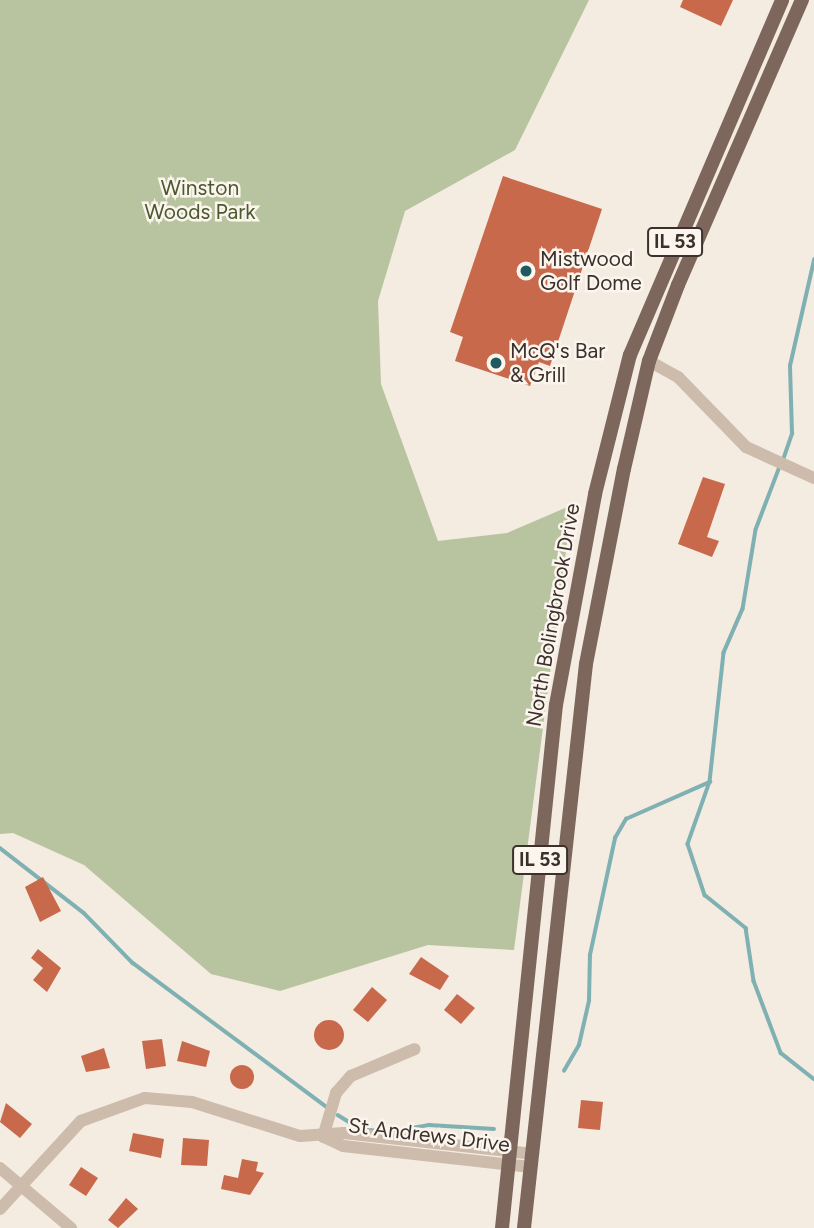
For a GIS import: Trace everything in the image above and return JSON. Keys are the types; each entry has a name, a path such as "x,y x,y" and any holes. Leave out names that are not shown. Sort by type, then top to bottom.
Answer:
{"main road":[{"name":"North Bolingbrook Drive","path":"502,1228 556,705 595,494 630,355 782,0"},
{"name":"North Bolingbrook Drive","path":"524,1228 586,664 649,362 802,0"}],"street":[{"path":"649,362 678,377 727,430 768,462 814,478"},
{"path":"323,1137 336,1093 351,1076 415,1049"},
{"name":"St Andrews Drive","path":"0,1209 74,1126 127,1101 176,1099 265,1129 323,1137 344,1133 532,1160"},
{"path":"0,1168 71,1228"}],"green space":[{"name":"Winston Woods Park","path":"0,0 589,0 515,150 405,211 378,301 381,384 438,541 507,533 572,505 514,950 428,945 280,991 211,974 84,865 13,833 0,834"}],"building":[{"path":"683,0 733,0 721,26 680,7"},
{"name":"Mistwood Golf Dome","path":"503,176 602,209 550,366 539,362 530,386 455,361 463,337 450,332"},
{"path":"703,477 725,484 707,537 719,541 712,557 678,544"},
{"path":"43,877 61,911 40,922 25,887"},
{"path":"38,949 61,968 47,992 33,980 43,968 31,958"},
{"path":"421,957 449,976 440,990 409,974"},
{"path":"372,987 387,1000 368,1022 353,1010"},
{"path":"457,994 475,1008 461,1024 444,1010"},
{"path":"329,1020 339,1025 344,1035 339,1045 329,1050 319,1045 314,1035 319,1025"},
{"path":"162,1039 166,1066 146,1069 142,1041"},
{"path":"182,1041 210,1051 206,1067 177,1061"},
{"path":"104,1048 110,1068 86,1072 81,1056"},
{"path":"242,1065 251,1068 254,1077 251,1086 242,1089 233,1086 230,1077 233,1068"},
{"path":"581,1100 603,1102 600,1130 578,1128"},
{"path":"6,1103 32,1124 20,1138 0,1122"},
{"path":"133,1133 164,1139 161,1158 129,1151"},
{"path":"183,1138 209,1140 207,1166 181,1165"},
{"path":"242,1159 258,1162 256,1171 264,1173 250,1195 221,1189 224,1175 238,1178"},
{"path":"81,1167 98,1178 86,1196 69,1185"},
{"path":"126,1198 138,1209 118,1228 108,1220"}],"waterway":[{"path":"783,460 792,434 790,366 814,260"},
{"path":"780,467 756,530 743,609 724,653 710,782 688,844 705,895 746,928 754,981 781,1053 814,1079"},
{"path":"564,1071 579,1045 589,1001 590,955 615,838 626,819 710,782"},
{"path":"0,848 84,913 133,963 327,1107"},
{"path":"338,1115 360,1129 389,1132 429,1125 494,1129"}],"place":[{"name":"Mistwood Golf Dome","path":"526,271"},
{"name":"McQ's Bar & Grill","path":"496,363"}]}
